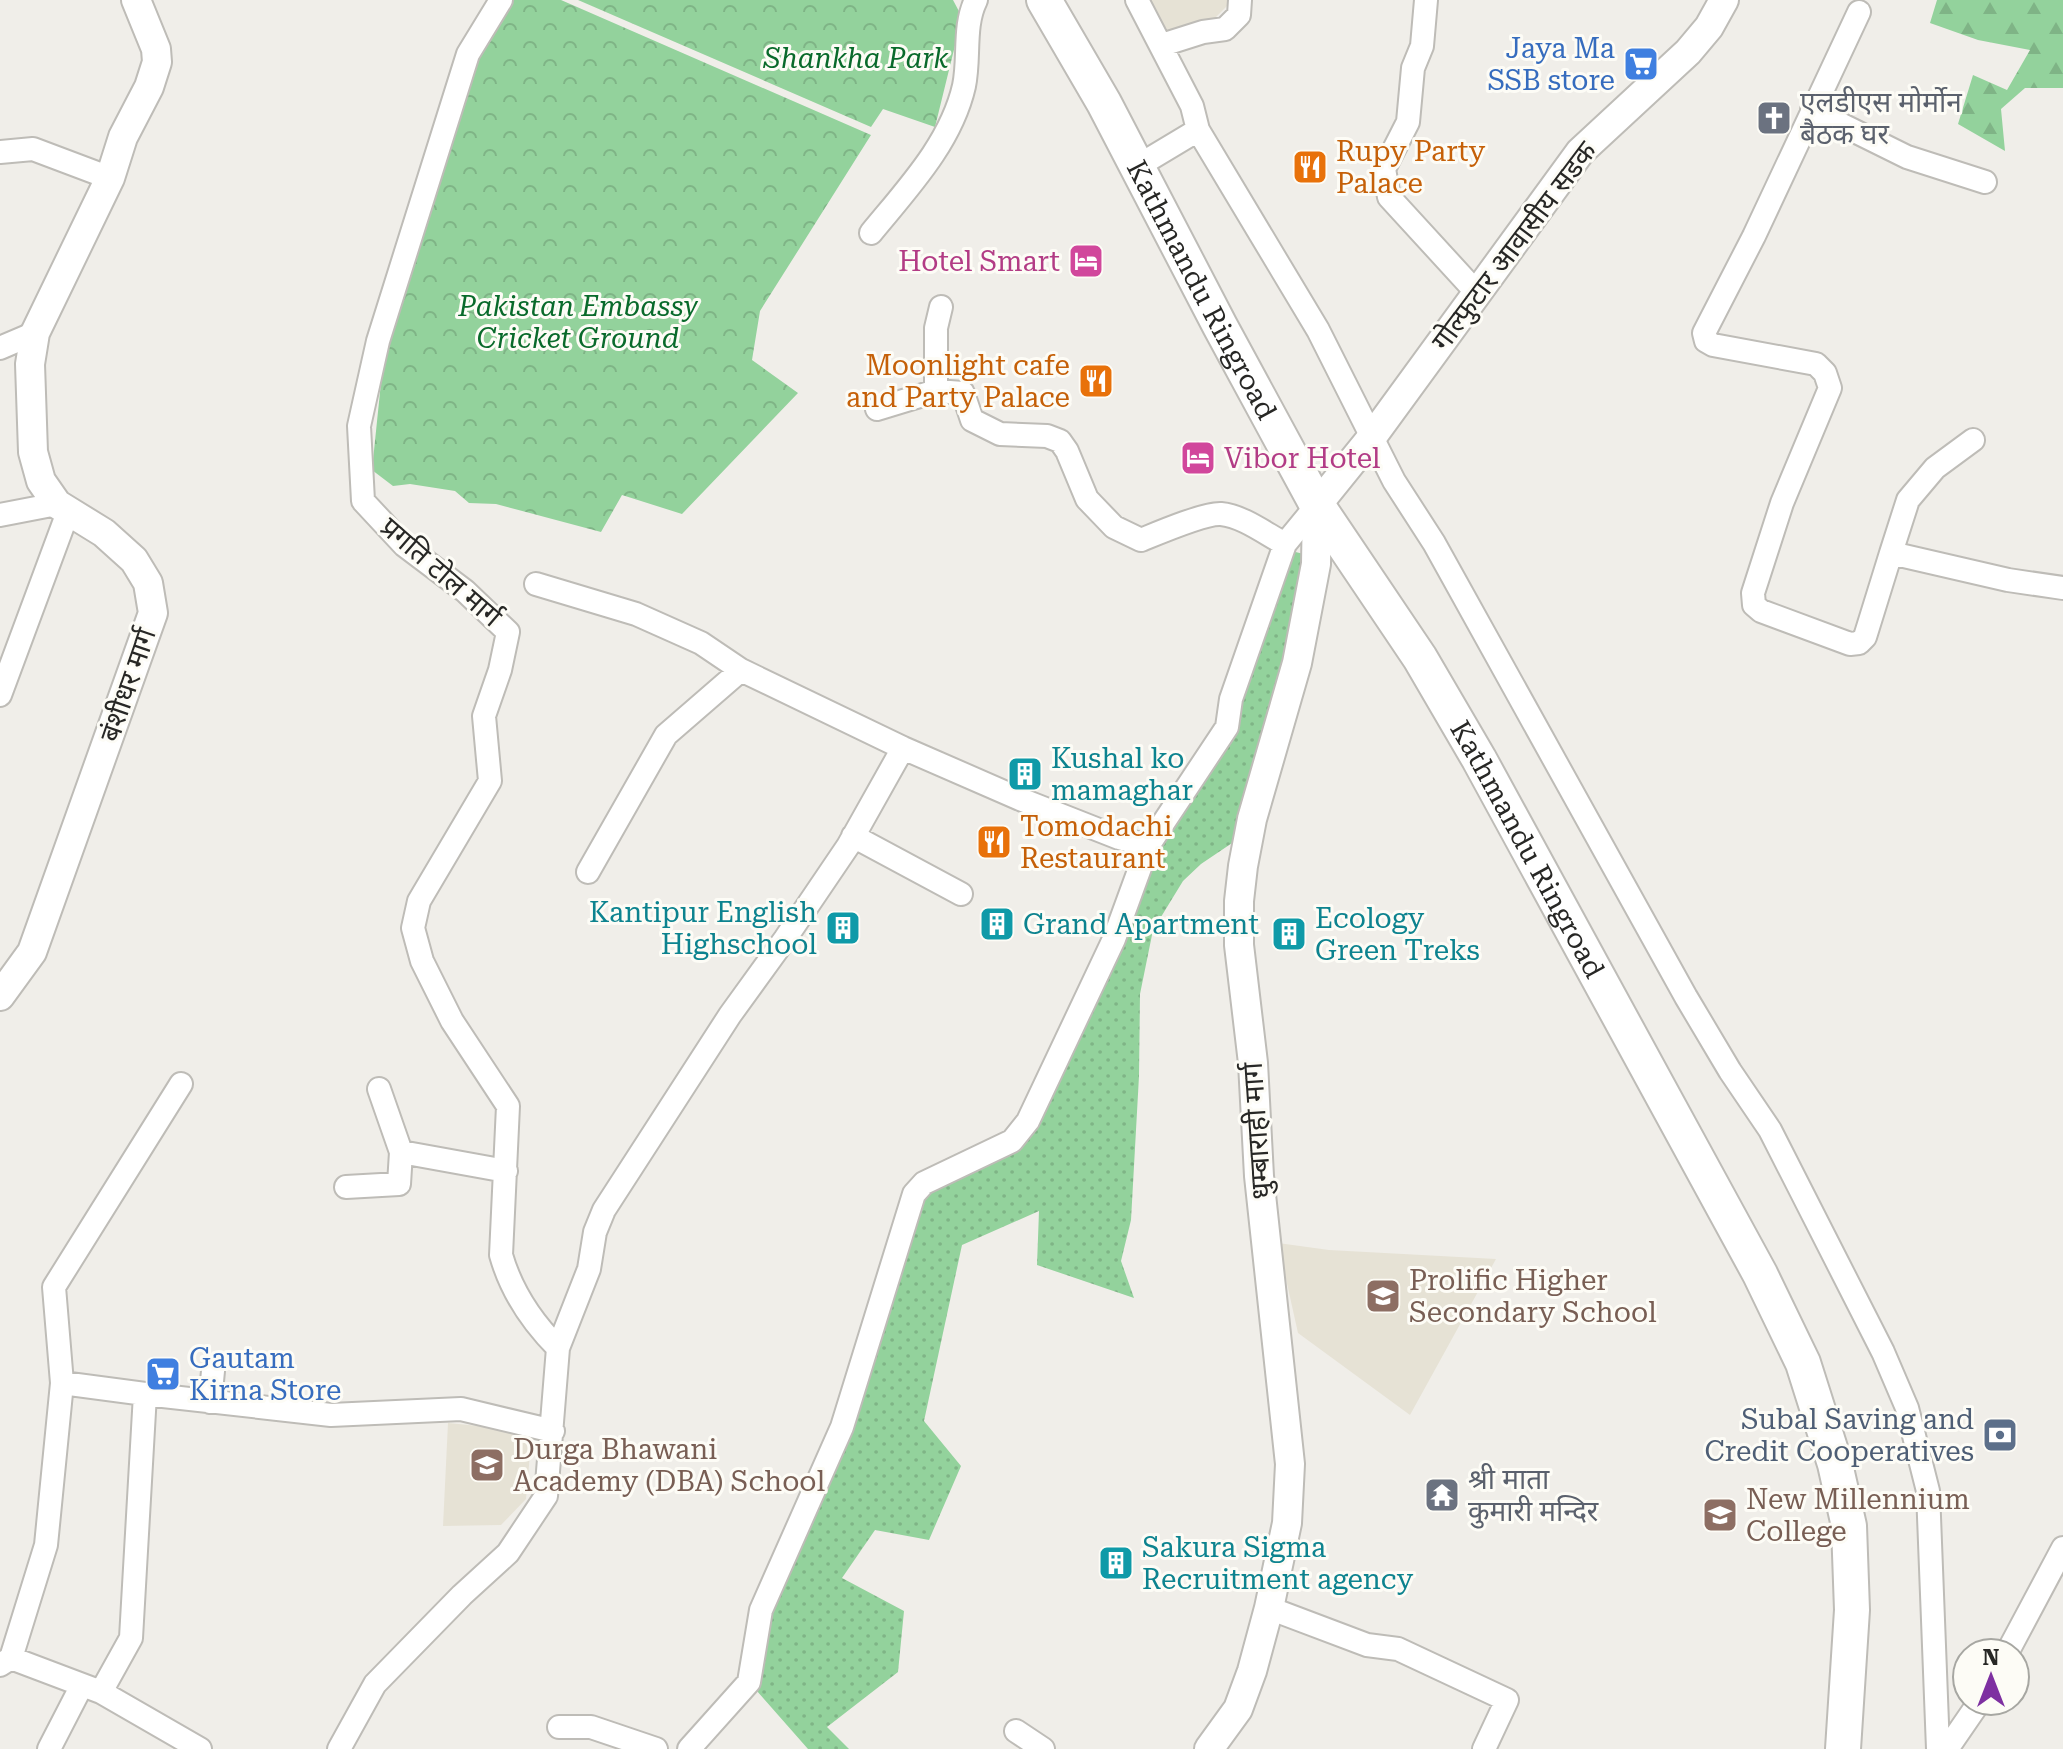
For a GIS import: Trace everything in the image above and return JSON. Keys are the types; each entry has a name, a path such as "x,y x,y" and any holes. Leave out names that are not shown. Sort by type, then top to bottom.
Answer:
{"highway":[{"name":"Kathmandu Ringroad","path":"1044,0 1138,166 1317,505 1420,658 1479,759 1760,1274 1803,1363 1832,1453 1849,1526 1852,1610 1843,1749"}],"main road":[{"name":"बंशीधर मार्ग","path":"0,996 32,952 153,613 148,583 134,560 112,539 62,508 41,481 33,452 30,364 35,333 110,178 123,137 149,87 157,62 156,49 136,0"},
{"name":"गोल्फुटार आवासीय सडक","path":"1317,505 1372,437 1580,152 1688,52 1709,27 1724,0"},
{"name":"धुम्बाराही मार्ग","path":"1209,1749 1238,1709 1269,1608 1287,1523 1290,1464 1259,1176 1253,1063 1239,945 1239,901 1252,819 1297,663 1316,564 1317,505"}],"street":[{"name":"प्रगति टोल मार्ग","path":"501,0 468,54 378,341 359,426 363,501 404,545 465,591 508,632 500,670 484,716 490,781 419,901 413,928 422,961 452,1021 508,1106 501,1255 507,1277 540,1330 558,1348"},
{"path":"871,233 925,168 948,126 964,86 967,35 976,0"},
{"path":"1137,0 1192,106 1198,130 1318,330 1394,481 1434,543 1686,997 1770,1130 1883,1352 1907,1408 1928,1491 1938,1749"},
{"path":"1162,45 1203,32 1225,29 1239,15 1240,0"},
{"path":"1426,0 1422,46 1413,68 1408,122 1384,169 1385,181 1389,197 1477,293"},
{"path":"1859,12 1754,236 1704,333 1706,341 1713,345 1816,364 1825,373 1830,388 1782,503 1753,593 1754,605 1761,611 1835,639 1850,644 1859,643 1865,637 1908,500 1935,468 1973,440"},
{"path":"1812,110 1907,157 1985,182"},
{"path":"1138,166 1198,130"},
{"path":"0,152 33,149 110,178"},
{"path":"936,391 936,328 941,307"},
{"path":"0,348 35,333"},
{"path":"877,409 936,391 963,393 972,420 1000,434 1047,436 1060,441 1087,499 1114,527 1133,538 1141,540 1219,514 1240,520 1285,544"},
{"path":"689,1749 749,1682 761,1610 842,1427 914,1194 924,1183 1012,1141 1028,1121 1114,939 1148,846 1227,727 1231,699 1285,544 1317,505"},
{"path":"0,515 62,508 0,695"},
{"path":"1891,553 2008,580 2063,588"},
{"path":"536,584 636,614 701,643 741,670 903,748 1020,799 1119,838 1148,846"},
{"path":"588,872 666,735 741,670"},
{"path":"339,1749 375,1684 508,1553 546,1496 558,1348 589,1269 595,1232 604,1210 730,1015 853,836 903,748"},
{"path":"853,836 961,894"},
{"path":"181,1084 54,1287 62,1383 46,1545 5,1661 92,1689 200,1749"},
{"path":"346,1187 399,1184 401,1152 379,1089"},
{"path":"401,1152 506,1171"},
{"path":"210,1402 213,1371"},
{"path":"62,1383 331,1415 461,1409 553,1431"},
{"path":"49,1749 131,1638 145,1394"},
{"path":"2016,1637 2063,1548"},
{"path":"1269,1608 1367,1645 1398,1649 1507,1700 1484,1749"},
{"path":"1947,1749 1969,1717"},
{"path":"559,1727 591,1727 656,1749"},
{"path":"1016,1731 1043,1749"}],"shaded area":[{"path":"1144,0 1227,0 1227,6 1203,30 1168,31"},
{"name":"Prolific Higher Secondary School","path":"1278,1243 1329,1250 1496,1259 1410,1415 1298,1333"},
{"name":"Durga Bhawani Academy (DBA) School","path":"448,1423 532,1431 526,1499 501,1525 443,1526"}],"green space":[{"name":"Pakistan Embassy Cricket Ground","path":"514,0 561,0 871,135 760,311 752,360 798,393 682,514 622,495 601,532 496,504 469,503 455,491 410,484 393,486 372,470 383,363 424,206 477,61 504,11"},
{"name":"Shankha Park","path":"578,0 953,0 962,17 935,127 883,109 871,127"},
{"path":"1937,0 2063,0 2063,88 2025,88 2001,109 2005,151 1958,124 1973,75 2007,90 2030,50 1978,40 1930,23"},
{"path":"1283,549 1308,555 1241,837 1201,864 1183,881 1153,930 1140,994 1131,1220 1121,1261 1134,1298 1037,1265 1039,1211 962,1245 924,1421 961,1466 929,1540 875,1530 842,1578 904,1611 898,1672 827,1727 849,1749 808,1749 749,1682 759,1620 924,1183 1028,1121 1148,846 1227,727"}],"place":[{"name":"Jaya Ma SSB store","path":"1641,64"},
{"name":"एलडीएस मोर्मोन बैठक घर","path":"1774,118"},
{"name":"Rupy Party Palace","path":"1310,167"},
{"name":"Hotel Smart","path":"1086,261"},
{"name":"Moonlight cafe and Party Palace","path":"1096,381"},
{"name":"Vibor Hotel","path":"1198,458"},
{"name":"Kushal ko mamaghar","path":"1025,774"},
{"name":"Tomodachi Restaurant","path":"994,842"},
{"name":"Grand Apartment","path":"997,924"},
{"name":"Kantipur English Highschool","path":"843,928"},
{"name":"Ecology Green Treks","path":"1289,934"},
{"name":"Prolific Higher Secondary School","path":"1383,1296"},
{"name":"Gautam Kirna Store","path":"163,1374"},
{"name":"Subal Saving and Credit Cooperatives","path":"2000,1435"},
{"name":"Durga Bhawani Academy (DBA) School","path":"487,1465"},
{"name":"श्री माता कुमारी मन्दिर","path":"1442,1495"},
{"name":"New Millennium College","path":"1720,1515"},
{"name":"Sakura Sigma Recruitment agency","path":"1116,1563"}]}
